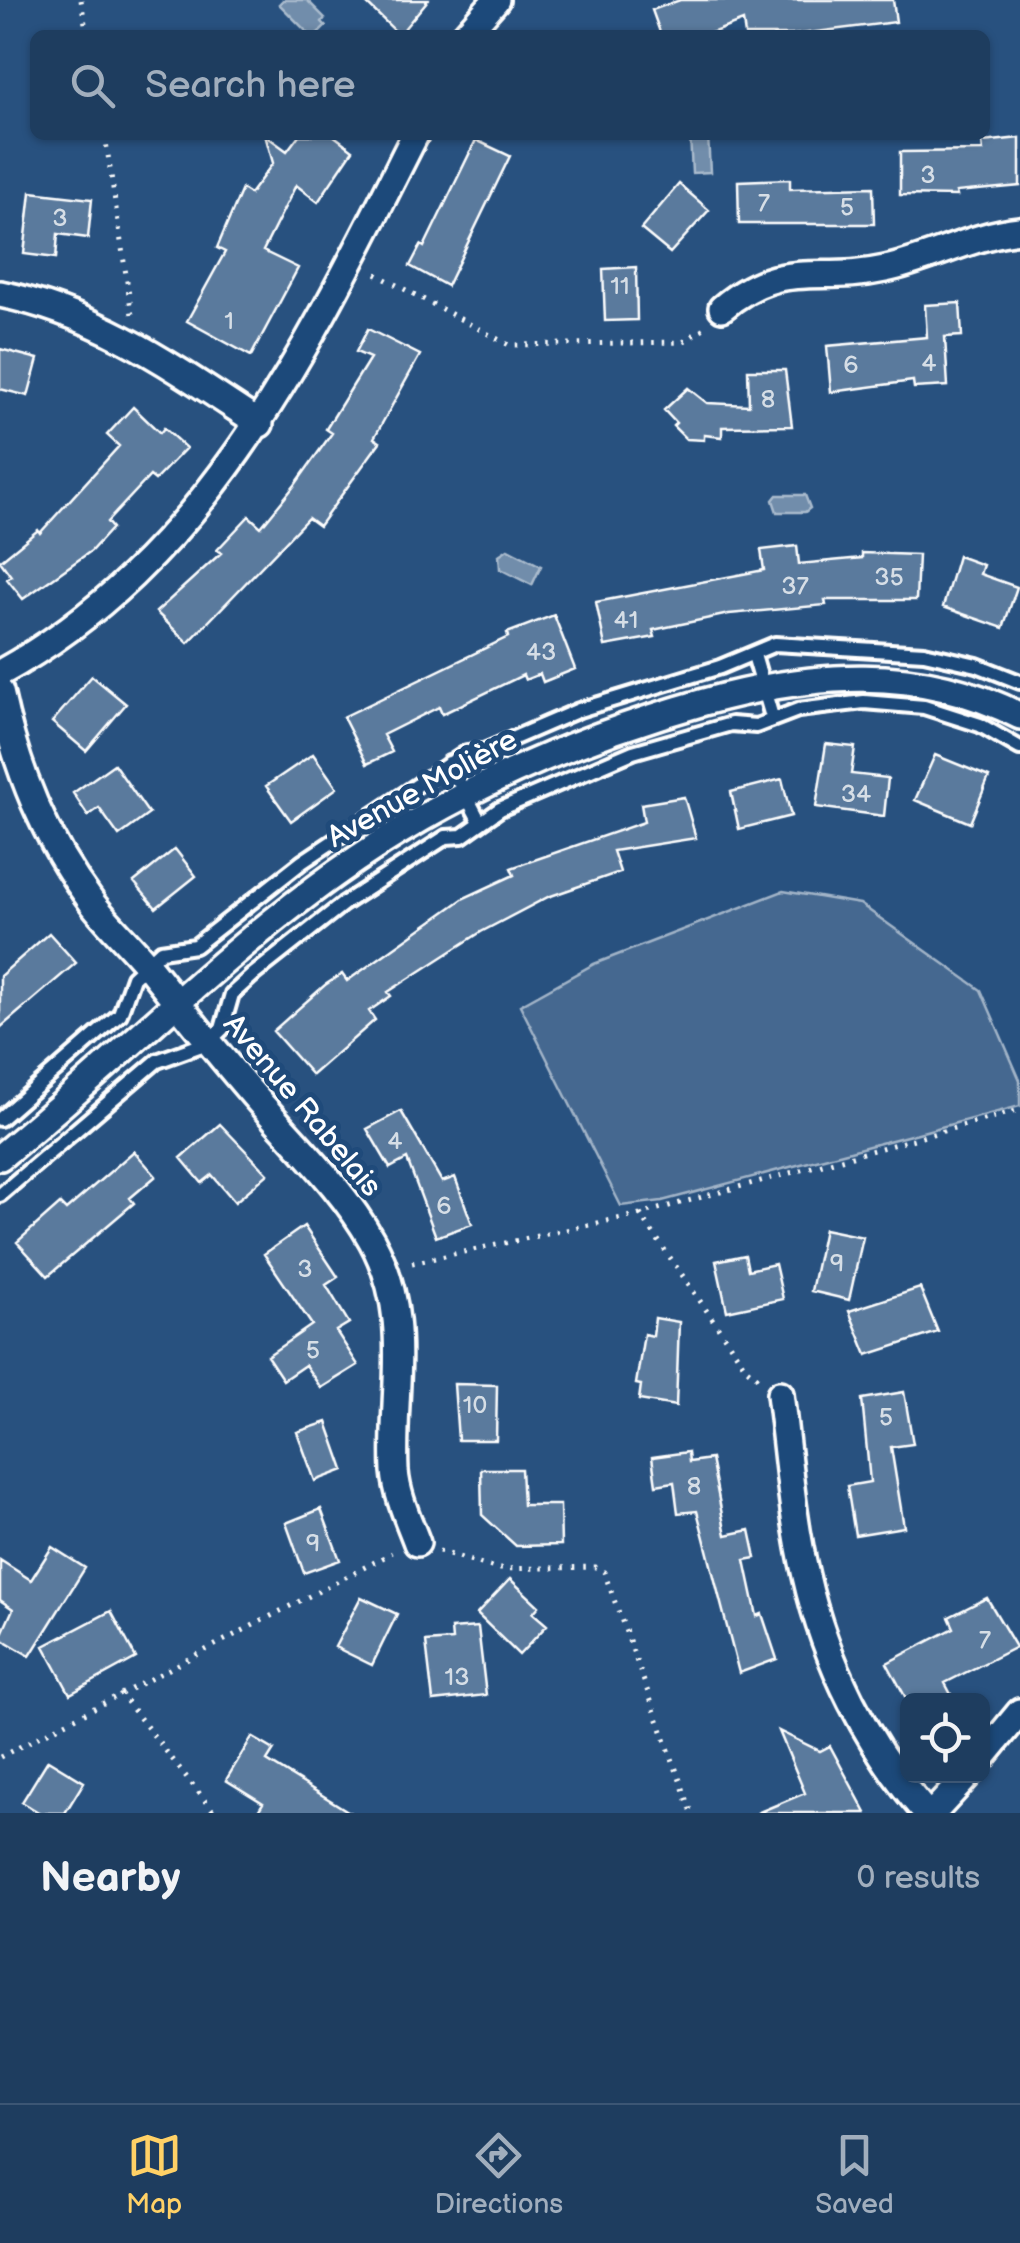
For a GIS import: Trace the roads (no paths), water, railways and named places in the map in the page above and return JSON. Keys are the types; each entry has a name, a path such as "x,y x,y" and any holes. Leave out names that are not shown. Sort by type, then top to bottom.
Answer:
{"street":[{"path":"469,30 496,0"},
{"path":"0,672 90,614 224,473 305,352 412,140"},
{"path":"722,308 758,282 776,276 883,270 987,234 1020,230"},
{"path":"0,294 69,312 136,342 260,424"},
{"name":"Avenue Molière","path":"0,1157 176,1004 335,874 464,794 608,731 764,686 822,677 868,676 948,688 1020,716"},
{"name":"Avenue Rabelais","path":"0,692 23,780 55,849 96,907 147,964 208,1044 325,1176 370,1237 388,1272 398,1326 400,1388 395,1470 398,1494 416,1543"},
{"path":"780,1394 806,1575 828,1647 896,1780 929,1813 960,1783"},
{"path":"990,1748 1020,1712"}],"lane":[{"path":"0,1119 120,1014 133,977 161,952 195,946 302,862 449,763 616,696 775,644 924,652 978,664 1020,682"},
{"path":"754,654 772,717"},
{"path":"0,1195 158,1061 208,1044 222,1028 232,994 386,875 558,782 633,752 732,724 756,726 772,717 864,702 924,707 980,724 1020,748"},
{"path":"449,763 480,822"}]}
